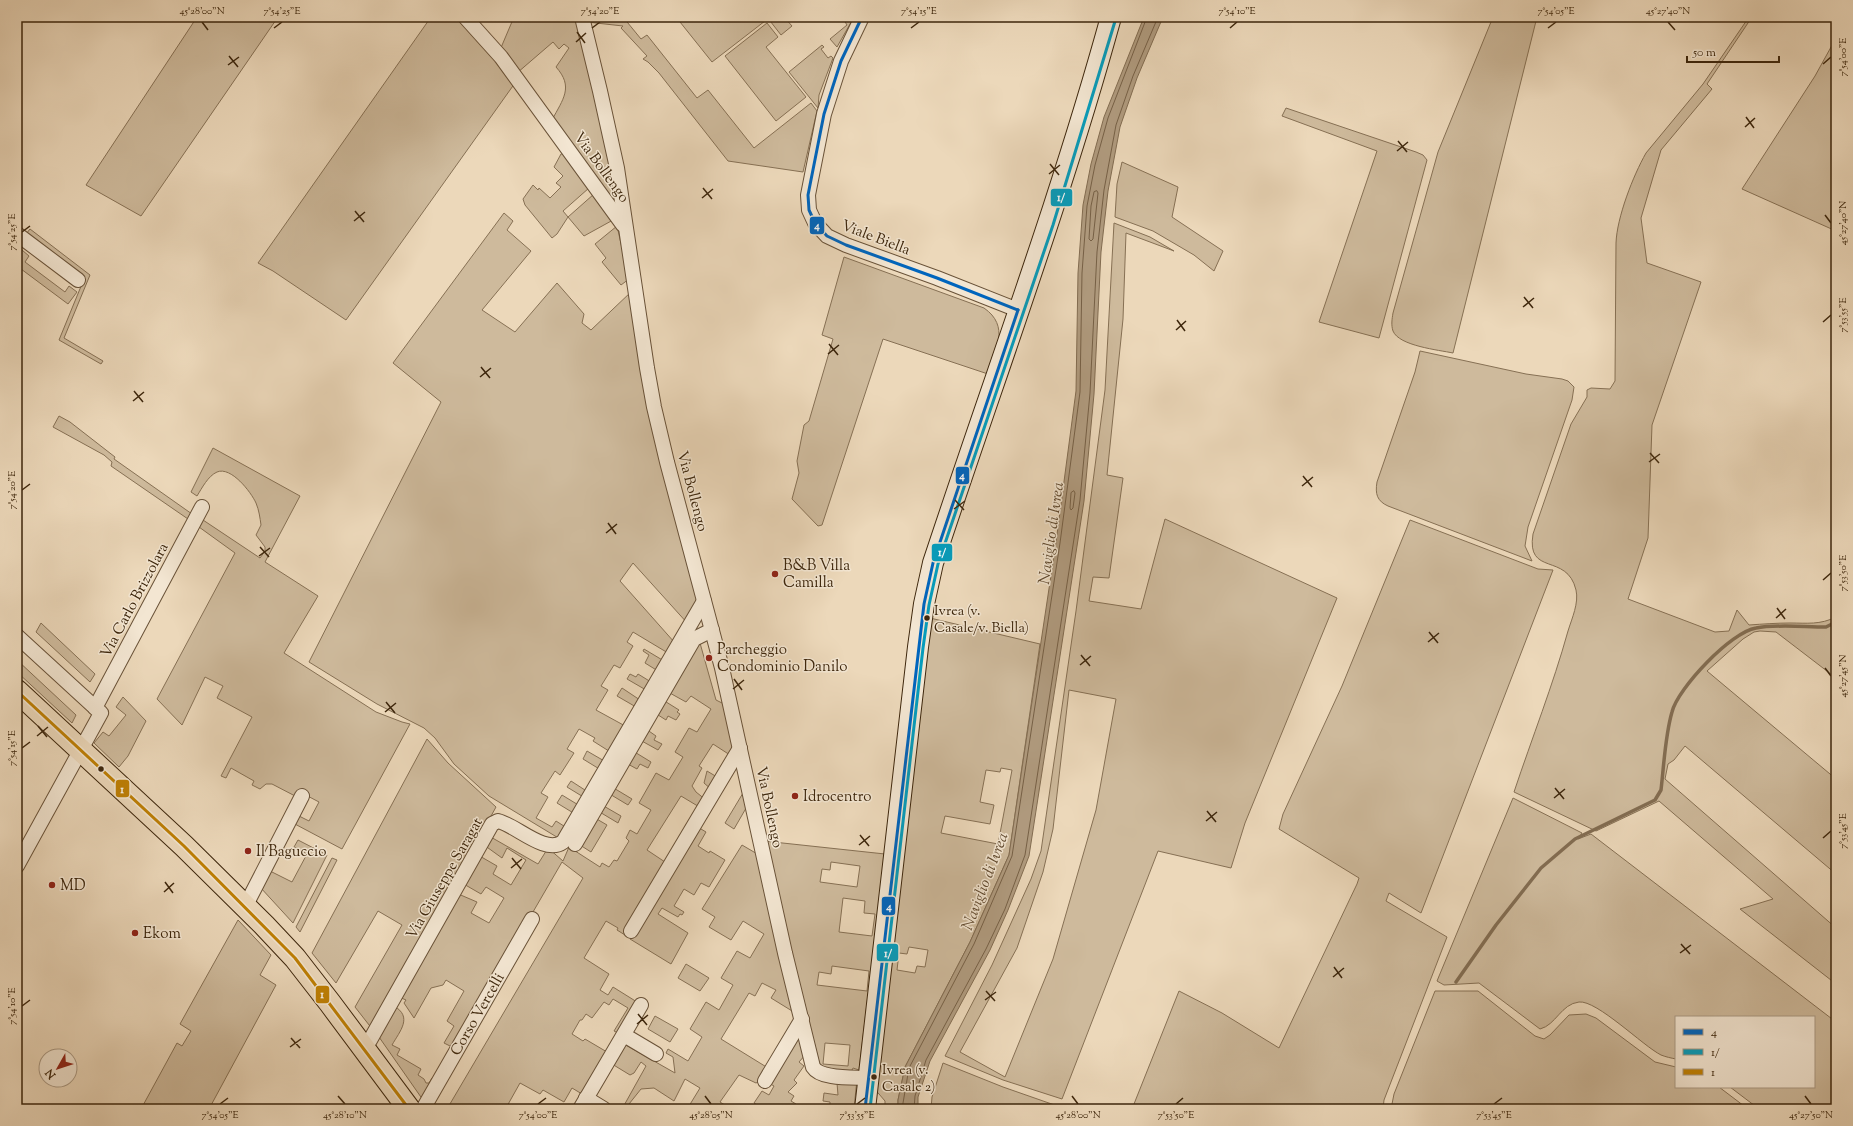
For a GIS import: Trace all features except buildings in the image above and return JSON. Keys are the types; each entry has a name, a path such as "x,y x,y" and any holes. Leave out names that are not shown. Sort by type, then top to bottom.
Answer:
{"main road":[{"path":"865,1109 924,604 933,563 1018,310 1038,258 1088,100 1111,17"},
{"path":"17,691 246,905 295,958 409,1109"}],"street":[{"name":"Via Bollengo","path":"465,17 506,63 625,227 635,284 646,368 654,407 667,462 712,630 740,748 785,953 813,1067 816,1072 823,1075 868,1078"},
{"path":"582,17 617,168 625,227"},
{"name":"Viale Biella","path":"862,17 841,61 824,114 808,195 809,210 815,223 827,236 846,245 937,278 1018,310"},
{"path":"19,239 78,280"},
{"name":"Via Carlo Brizzolara","path":"95,708 202,507"},
{"name":"Via Giuseppe Saragat","path":"365,1049 492,824 498,821 506,822 547,845 560,844 563,842 704,601"},
{"path":"575,844 694,639 712,630"},
{"path":"17,636 101,713 17,866"},
{"path":"631,931 740,748"},
{"path":"246,905 302,796"},
{"name":"Corso Vercelli","path":"423,1109 532,919"},
{"path":"604,1109 583,1104 632,1035 642,1005"},
{"path":"765,1081 773,1061 802,1019"},
{"path":"632,1035 656,1054"}],"shaded area":[{"path":"197,17 278,17 141,216 86,185"},
{"path":"431,17 460,17 515,83 346,320 273,271 258,263"},
{"path":"514,17 579,17 620,209 552,120 563,99 566,87 565,81 556,67 569,48 564,44 559,49 553,42 517,73 500,50"},
{"path":"586,17 623,17 641,39 647,35 697,98 708,90 754,148 811,103 817,111 803,172 728,161 659,73 643,59 647,56 621,28 623,26 587,22"},
{"path":"676,17 762,17 765,21 712,62"},
{"path":"767,17 784,17 792,26 781,35"},
{"path":"842,17 854,17 837,47 830,39 847,25"},
{"path":"1493,17 1537,17 1453,353 1429,349 1403,340 1393,331 1392,318 1438,152"},
{"path":"1749,17 1752,17 1707,84 1712,89 1661,150 1641,218 1647,263 1701,282 1652,425 1648,538 1628,599 1715,632 1729,631 1737,610 1749,625 1813,623 1830,620 1836,617 1836,678 1776,632 1760,631 1754,632 1743,639 1707,671 1836,779 1836,874 1685,746 1674,760 1668,764 1665,779 1836,928 1836,984 1740,909 1773,899 1659,801 1596,831 1514,792 1556,671 1577,600 1576,590 1571,578 1564,571 1541,561 1536,556 1532,547 1533,534 1571,424 1587,397 1587,390 1591,388 1610,389 1615,381 1616,243 1619,221 1631,185 1646,153 1703,84"},
{"path":"767,23 778,37 766,47 806,97 776,121 725,56"},
{"path":"1836,38 1836,231 1742,189 1815,76"},
{"path":"822,45 824,47 821,49 828,58 831,56 833,58 819,95 818,108 789,72"},
{"path":"1286,108 1416,152 1423,155 1427,160 1379,338 1319,322 1377,151 1282,116"},
{"path":"565,153 589,188 563,211 568,217 557,234 552,238 525,205 523,199 533,185 538,190 539,188 550,198 561,187 556,183 563,176 554,167 561,154"},
{"path":"1122,162 1178,187 1172,217 1223,251 1214,271 1194,255 1153,231 1115,217 1117,184"},
{"path":"594,194 613,220 584,236 568,217"},
{"path":"504,213 513,221 507,230 531,251 482,310 515,332 557,283 584,314 582,323 591,330 632,291 701,601 689,625 633,563 620,581 675,643 668,653 633,632 627,642 633,646 620,668 614,665 601,686 608,690 596,710 627,727 612,753 593,741 595,738 579,729 567,749 574,753 560,775 555,771 541,793 548,797 536,818 552,827 556,821 567,828 560,839 489,796 454,764 435,738 424,728 377,704 309,662 441,402 393,363"},
{"path":"1114,223 1150,237 1174,251 1126,233 1123,319 1107,475 1123,478 1109,578 1093,577 1089,601 1141,609 1165,519 1337,598 1245,823 1231,868 1158,851 1062,1099 1003,1080 945,1056 992,965 1031,879 1041,851 1076,611 1105,390","holes":["1069,690 1116,699 1096,810 1053,959 1005,1077 960,1052 1017,948 1043,872 1053,829"]},
{"path":"617,226 629,279 621,285 602,262 606,258 595,244"},
{"path":"30,229 90,275 64,338 103,361 101,364 59,340 84,279 26,234"},
{"path":"22,250 29,256 25,262 65,292 69,286 77,292 68,304 17,266 17,259"},
{"path":"844,257 984,308 992,315 997,323 999,339 988,374 883,339 822,525 818,526 792,499 799,473 797,461 804,425 809,421 833,339 822,335"},
{"path":"1420,351 1526,374 1562,379 1568,381 1574,387 1572,400 1528,527 1525,546 1532,561 1388,506 1379,499 1376,490 1377,482 1415,372"},
{"path":"59,416 70,422 115,457 114,459 192,514 188,519 111,466 112,462 104,455 53,427"},
{"path":"213,448 300,496 265,562 318,596 284,653 376,712 410,724 342,849 293,823 297,815 309,821 319,802 300,792 297,797 272,784 266,784 260,789 252,785 254,781 231,768 226,778 221,776 252,717 217,698 223,686 205,677 182,725 157,699 235,553 199,527 203,520 260,558 265,551 265,547 256,535 261,525 256,503 250,493 234,476 222,471 217,472 208,479 197,496 191,492"},
{"path":"1410,520 1538,569 1553,570 1421,913 1389,893 1386,901 1447,937 1384,1100 1383,1109 1132,1109 1179,991 1222,1013 1279,1048 1357,884 1359,878 1279,829 1283,814 1342,686"},
{"path":"930,618 1040,644 1009,855 970,942 905,1067 898,1100 898,1109 885,1109 885,1101 873,1087","holes":["1001,768 1012,770 998,844 941,833 945,816 990,824 994,805 980,802 986,770 1000,772","909,947 928,950 925,967 917,966 915,973 897,970 899,953 907,954"]},
{"path":"41,623 95,674 90,682 36,632"},
{"path":"700,643 716,700 726,705 738,747 712,790 704,783 707,771 717,777 730,755 713,744 699,766 702,768 692,786 696,792 706,800 701,808 681,796 647,850 668,864 629,929 625,935 617,930 618,928 606,921 584,958 609,974 600,990 608,995 613,987 637,1002 618,1033 614,1031 628,1008 613,999 609,1005 604,1002 592,1018 586,1014 582,1020 580,1020 572,1034 583,1041 585,1039 607,1052 582,1094 572,1088 564,1102 543,1090 540,1094 520,1083 506,1108 507,1109 447,1109 583,878 562,862 454,1048 444,1043 454,1026 447,1021 464,991 446,980 443,985 431,988 414,1018 404,1003 406,1000 399,997 456,893 477,902 471,913 489,923 504,898 486,887 481,894 462,883 478,855 497,866 493,874 511,885 526,860 507,848 502,858 484,845 489,836 538,864 548,848 563,861 569,847 600,867 602,863 609,867 614,860 617,861 629,841 626,838 630,830 637,834 651,810 639,803 656,773 669,780 683,757 675,752 689,728 697,732 711,709 691,696 686,702 668,692 695,646"},
{"path":"644,649 664,661 658,671 645,663 649,655 643,651"},
{"path":"17,660 76,715 72,723 17,672"},
{"path":"630,674 636,677 638,674 651,682 646,690 627,679"},
{"path":"622,688 640,700 636,707 617,696"},
{"path":"123,697 146,721 128,756 119,767 94,743 103,732 109,736 126,715 116,707"},
{"path":"663,700 679,710 677,712 680,714 676,720 668,716 666,720 655,713"},
{"path":"646,729 656,736 654,740 662,744 658,750 640,740"},
{"path":"427,739 448,763 496,807 373,1030 355,1007 402,925 378,911 336,983 312,953"},
{"path":"587,751 606,762 601,770 583,759"},
{"path":"633,751 651,762 648,768 640,764 637,769 626,763"},
{"path":"571,781 588,792 585,798 567,787"},
{"path":"612,787 632,799 628,805 608,793"},
{"path":"746,788 749,803 734,829 725,823"},
{"path":"562,795 580,806 575,814 557,803"},
{"path":"1513,798 1582,833 1578,839 1591,834 1836,1022 1836,1109 1759,1109 1731,1088 1815,1088 1815,1016 1675,1016 1675,1059 1661,1055 1653,1050 1597,1008 1587,1003 1579,1002 1568,1006 1546,1027 1540,1029 1479,983 1444,985 1437,981"},
{"path":"602,805 621,816 618,823 598,811"},
{"path":"595,818 607,825 591,852 580,845"},
{"path":"696,826 706,832 698,846 725,860 709,887 701,883 694,895 684,889 674,906 684,912 682,915 680,914 678,917 662,908 658,914 688,933 671,964 630,939 687,844"},
{"path":"298,840 327,855 293,923 260,887 283,842 286,843 270,871 292,882 307,854 294,847"},
{"path":"764,841 885,854 859,1070 853,1068 851,1072 821,1070","holes":["831,862 860,866 857,887 820,882 822,869 830,870","843,898 865,901 864,913 875,914 872,936 839,932","832,966 869,971 867,991 817,985 819,972 831,974","825,1043 850,1045 848,1066 823,1064"]},
{"path":"742,845 759,855 797,1014 771,998 776,990 762,983 755,996 749,993 721,1039 768,1068 760,1081 756,1083 739,1075 720,1102 731,1109 684,1109 687,1105 689,1106 700,1088 685,1079 674,1101 654,1088 641,1089 625,1109 622,1109 646,1066 641,1062 634,1073 630,1075 612,1064 624,1044 675,1073 673,1057 666,1053 668,1049 688,1061 702,1037 690,1029 706,1002 719,1010 733,985 721,978 737,951 750,958 764,934 743,921 731,940 709,927 715,917 702,909"},
{"path":"332,858 337,860 300,932 296,927"},
{"path":"238,920 271,955 260,975 276,985 209,1109 141,1109 177,1043 182,1046 191,1031 180,1024"},
{"path":"686,964 709,978 700,991 678,978"},
{"path":"1435,991 1478,991 1535,1036 1544,1039 1550,1035 1569,1015 1586,1014 1596,1018 1655,1062 1675,1067 1675,1088 1720,1088 1748,1109 1391,1109 1394,1094"},
{"path":"394,1006 400,1010 404,1019 401,1029 392,1045 400,1049 397,1055 421,1069 418,1075 424,1079 426,1083 429,1083 432,1078 435,1080 423,1100 379,1037"},
{"path":"655,1016 678,1029 670,1042 648,1029"},
{"path":"800,1027 806,1054 799,1062 804,1066 794,1080 797,1083 788,1092 794,1096 791,1101 796,1104 794,1109 764,1109 754,1103 762,1091 769,1095 774,1086 767,1082"},
{"path":"943,1063 1003,1087 1066,1109 931,1109 932,1097"},
{"path":"857,1079 854,1109 830,1107 830,1102 823,1101 824,1093 838,1095 837,1083"}],"water":[{"path":"1144,17 1163,17 1137,78 1120,127 1108,191 1101,252 1094,394 1084,501 1029,856 1008,910 990,950 930,1061 918,1097 918,1109 898,1109 898,1100 905,1067 970,942 1009,855 1056,542 1076,391 1078,273 1083,205 1091,164 1104,117"}],"waterway":[{"path":"1456,982 1496,925 1541,868 1575,839 1655,800 1661,790 1665,751 1672,712 1684,689 1707,662 1733,639 1756,628 1781,626 1826,627 1836,622"}],"transit line":[{"name":"4","path":"862,17 841,61 824,114 808,195 809,210 815,223 827,236 846,245 937,278 1018,310"},
{"name":"1/","path":"870,1109 923,648 929,605 938,564 1053,225 1116,18"},
{"name":"4","path":"865,1109 924,604 933,563 1018,310"},
{"name":"1","path":"17,691 184,846 295,958 409,1109"}],"place":[{"name":"B&B Villa Camilla","path":"775,574"},
{"name":"Ivrea (v. Casale/v. Biella)","path":"927,618"},
{"name":"Parcheggio Condominio Danilo","path":"709,658"},
{"name":"Idrocentro","path":"795,796"},
{"name":"Il Baguccio","path":"248,851"},
{"name":"MD","path":"52,885"},
{"name":"Ekom","path":"135,933"},
{"name":"Ivrea (v. Casale 2)","path":"874,1077"}],"water label":[{"name":"Naviglio di Ivrea","path":"1050,533"},
{"name":"Naviglio di Ivrea","path":"984,881"}]}
